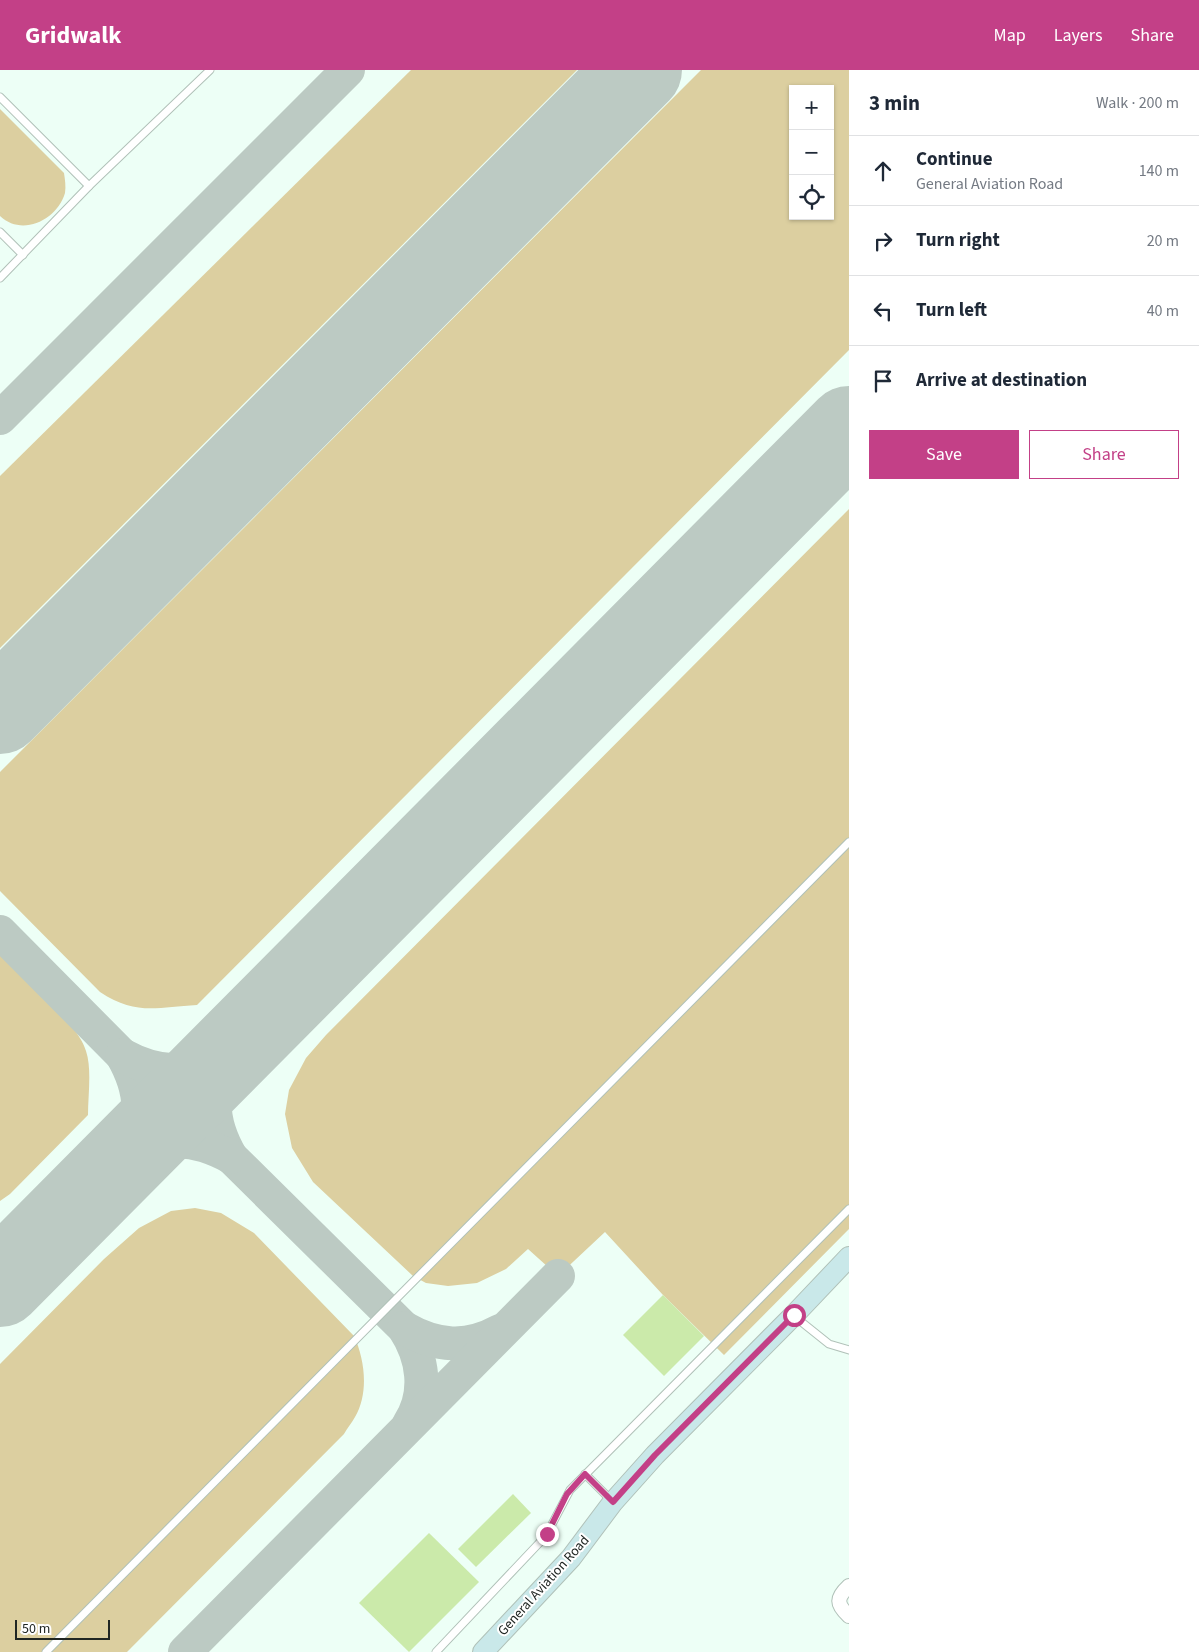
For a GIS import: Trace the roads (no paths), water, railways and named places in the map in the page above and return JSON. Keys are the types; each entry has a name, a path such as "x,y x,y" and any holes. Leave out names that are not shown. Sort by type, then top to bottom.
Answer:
{"main road":[{"name":"General Aviation Road","path":"483,1652 571,1558 613,1502 655,1455 848,1260"}],"street":[{"path":"849,1586 841,1594 839,1604 849,1616"}],"lane":[{"path":"0,278 89,186 210,70"},
{"path":"0,96 89,186"},
{"path":"0,232 23,255"},
{"path":"46,1652 849,842"},
{"path":"436,1652 542,1540 570,1490 849,1209"},
{"path":"794,1315 829,1344 849,1350"},
{"path":"585,1474 613,1502"}]}
